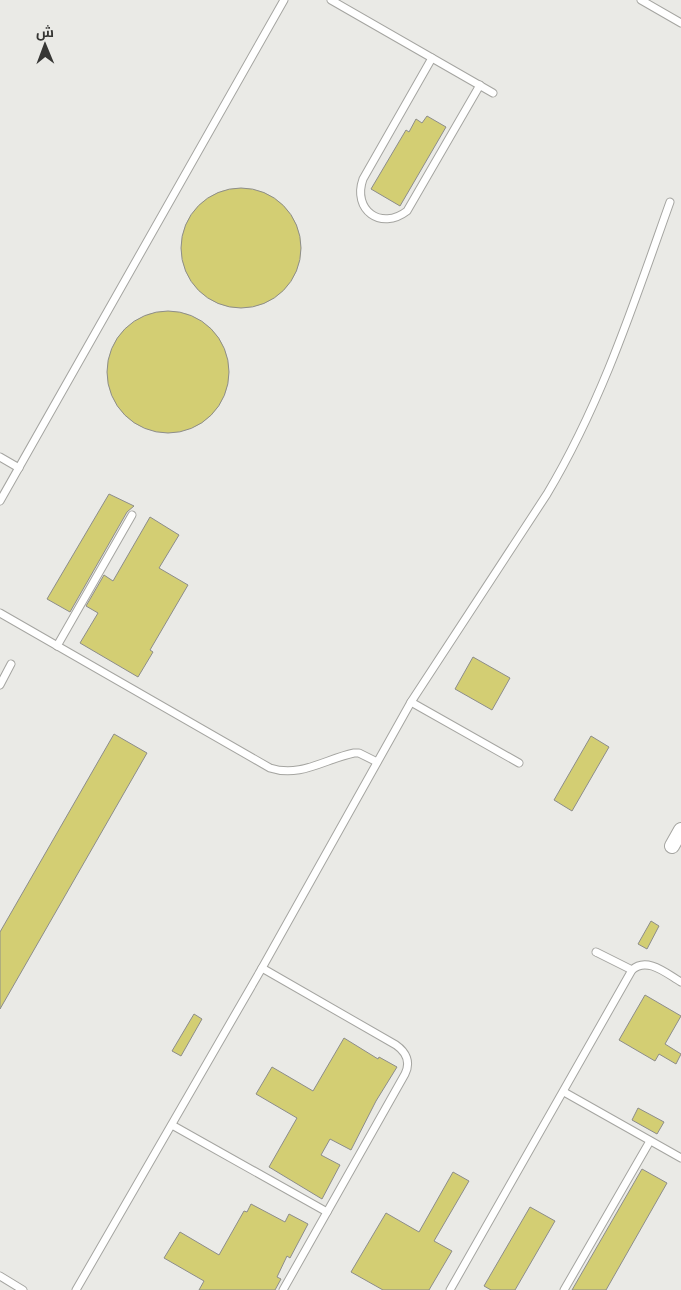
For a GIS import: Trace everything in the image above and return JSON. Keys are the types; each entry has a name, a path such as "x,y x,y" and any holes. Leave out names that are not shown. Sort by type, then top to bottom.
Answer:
{"street":[{"path":"672,846 681,830"}],"lane":[{"path":"0,501 284,0"},
{"path":"331,0 493,93"},
{"path":"641,0 681,23"},
{"path":"432,58 360,187 362,204 375,216 383,219 392,219 407,211 480,86"},
{"path":"76,1290 262,968 411,702 548,494 576,444 612,364 670,202"},
{"path":"0,458 19,468"},
{"path":"56,646 132,515"},
{"path":"0,613 270,768 294,772 354,753 359,753 377,762"},
{"path":"0,685 11,664"},
{"path":"411,702 519,763"},
{"path":"596,952 632,970"},
{"path":"450,1290 632,970 640,965 649,964 681,982"},
{"path":"262,968 396,1045 403,1051 408,1060 405,1074 283,1290"},
{"path":"564,1092 681,1158"},
{"path":"172,1125 327,1212"},
{"path":"564,1290 650,1141"},
{"path":"0,1276 18,1289"}],"building":[{"path":"427,116 446,127 400,206 371,189 406,130 409,132 416,119 422,123"},
{"path":"241,188 264,192 284,205 297,225 301,248 297,271 284,291 264,304 241,308 218,304 198,291 185,271 181,248 185,225 198,205 218,192"},
{"path":"168,311 180,312 191,316 202,321 211,329 219,338 224,349 228,360 228,384 224,395 219,406 211,415 202,423 191,428 180,432 168,433 156,432 145,428 134,423 125,415 117,406 112,395 108,384 107,372 108,360 112,349 117,338 125,329 134,321 145,316 156,312"},
{"path":"109,494 134,506 127,512 70,612 47,599"},
{"path":"150,517 179,535 159,568 188,585 150,650 153,652 138,677 80,643 98,613 86,606 104,575 113,581"},
{"path":"473,657 510,678 492,710 455,689"},
{"path":"114,734 147,753 0,1009 0,932"},
{"path":"591,736 609,747 572,811 554,800"},
{"path":"651,921 659,926 647,949 638,944"},
{"path":"645,995 681,1016 665,1044 681,1054 676,1064 659,1054 655,1061 619,1040"},
{"path":"194,1014 202,1019 181,1056 172,1051"},
{"path":"344,1038 378,1059 379,1057 397,1067 376,1101 351,1150 330,1139 321,1155 340,1165 322,1199 269,1167 297,1118 256,1094 272,1067 313,1091"},
{"path":"638,1108 664,1122 657,1134 632,1120"},
{"path":"642,1169 667,1183 606,1290 572,1290"},
{"path":"453,1172 469,1181 434,1241 452,1251 429,1290 383,1290 351,1272 386,1213 419,1232"},
{"path":"251,1204 285,1222 289,1214 308,1224 290,1258 287,1256 277,1277 281,1279 275,1290 199,1290 204,1281 164,1258 180,1232 219,1255 244,1211 247,1212"},
{"path":"530,1207 555,1221 515,1290 491,1290 484,1286"}]}
